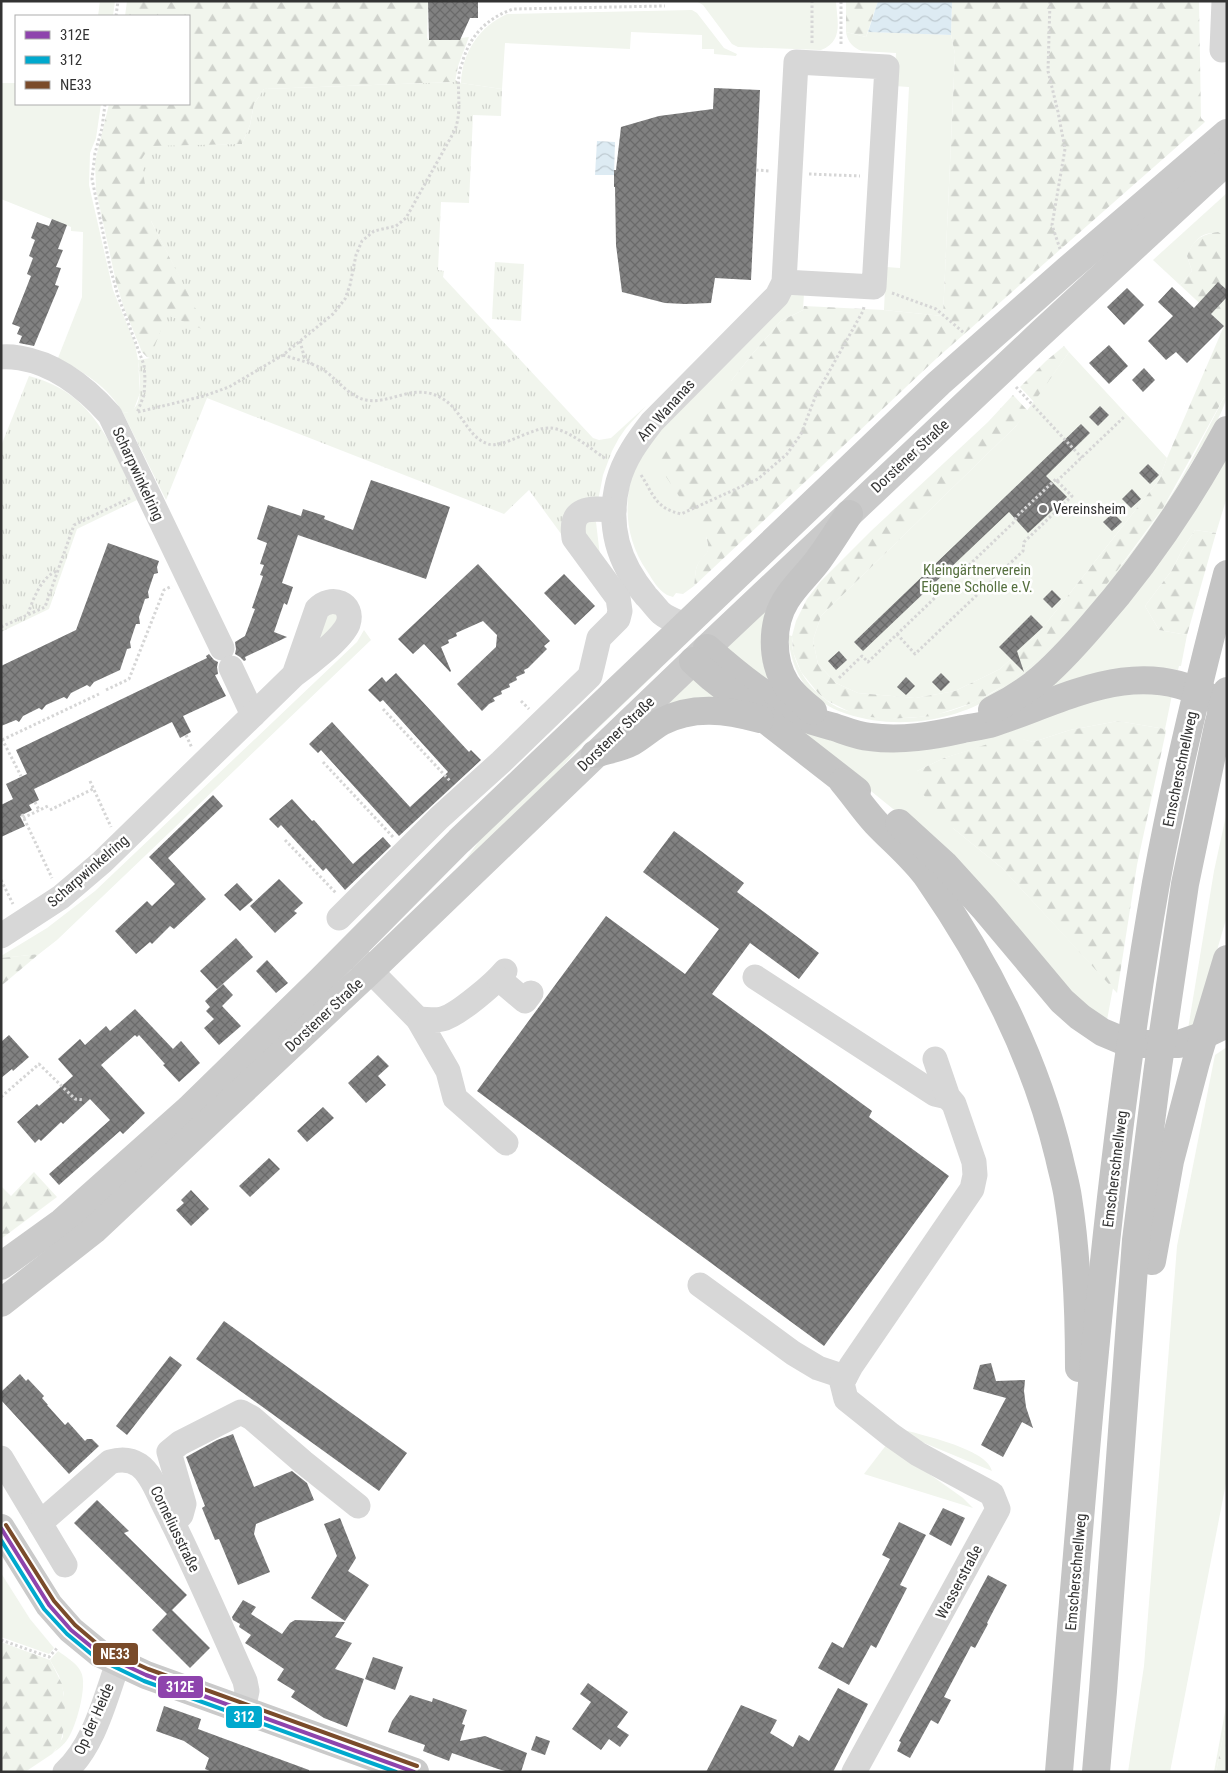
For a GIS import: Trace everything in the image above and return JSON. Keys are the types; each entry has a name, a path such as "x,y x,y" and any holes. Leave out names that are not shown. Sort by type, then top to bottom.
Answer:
{"highway":[{"path":"938,735 979,718 1034,684 1074,645 1114,600 1166,532 1227,430"},
{"path":"834,727 802,702 786,684 777,662 775,638 779,615 785,601 819,559 848,514"},
{"name":"Emscherschnellweg","path":"1059,1772 1075,1572 1107,1237 1128,1064 1157,881 1200,673 1227,574"},
{"path":"700,655 726,665 793,712 807,719 869,738 906,739 938,735 992,724 1059,698 1108,683 1136,679 1160,680 1191,688 1212,698 1222,719"},
{"path":"700,655 766,721 843,782 884,810 944,864 984,908 1062,1001 1080,1018 1102,1032 1121,1040 1139,1044 1179,1044 1202,1036 1218,1022"},
{"path":"1096,1772 1136,1240 1158,1067 1185,884 1227,691"},
{"path":"595,754 631,742 660,723 685,713 711,710 725,711 766,721"},
{"path":"843,782 874,821 926,876 955,919 1003,1003 1050,1121 1068,1196 1075,1252 1078,1305 1079,1353 1075,1572"},
{"path":"1120,1462 1135,1404 1154,1244 1170,1161 1196,1062 1218,1022 1227,959"}],"main road":[{"name":"Dorstener Straße","path":"1,1266 62,1222 196,1102 673,626 978,349 1227,133"},
{"name":"Dorstener Straße","path":"1,1303 94,1230 370,971 848,514 1227,161"},
{"path":"673,626 700,655"},
{"path":"1,1528 49,1605 71,1630 99,1653 146,1675 415,1772"}],"street":[{"path":"1222,50 1224,1"},
{"path":"796,62 812,63 887,68 881,176 869,287 784,282 796,62"},
{"name":"Am Wananas","path":"673,626 632,579 624,561 614,530 614,510 618,482 636,443 652,422 777,296 784,282"},
{"name":"Scharpwinkelring","path":"1,357 35,360 58,370 73,380 110,415 253,715"},
{"path":"344,913 406,851 590,676 599,638 618,619 621,605 618,598 574,538 572,526 575,517 584,510 591,508 614,510"},
{"name":"Scharpwinkelring","path":"1,936 61,897 120,845 294,674"},
{"path":"350,950 418,1019 448,1071 455,1098 506,1142"},
{"path":"418,1019 443,1019 467,1005 502,975 525,1001 531,993"},
{"path":"756,977 935,1094 948,1097"},
{"path":"700,1284 793,1353 818,1368 845,1377 850,1366 972,1189 975,1175 974,1162 954,1104 948,1097 935,1059"},
{"name":"Wasserstraße","path":"845,1377 842,1383 846,1399 918,1454 992,1494 998,1508 854,1772"},
{"path":"173,1523 181,1515 184,1504 169,1452 180,1443 241,1412 252,1418 358,1506"},
{"path":"1,1458 65,1565"},
{"name":"Corneliusstraße","path":"40,1523 110,1462 130,1460 139,1465 147,1473 173,1523 245,1681 247,1691 243,1710"},
{"name":"Op der Heide","path":"65,1772 74,1764 90,1737 118,1663"}],"path":[{"path":"116,15 118,1"},
{"path":"812,1 812,63"},
{"path":"841,1 842,65"},
{"path":"1050,1 1048,71 1065,149 1052,226 1067,270"},
{"path":"116,426 138,412 204,396 230,387 283,354 332,314 345,299 356,255 362,241 374,231 396,226 406,218 455,130 460,117 459,74 466,50 486,22 499,14 513,9 665,6"},
{"path":"105,105 102,128 95,153 92,179 110,268 118,296 144,365 144,396 138,412"},
{"path":"756,170 881,176"},
{"path":"283,354 320,367 348,390 364,400 377,400 405,393 429,393 444,399 458,413 471,432 490,445 501,444 527,433 548,428 562,430 608,460 640,474 660,506 671,512 681,514 758,479 787,454 800,434 816,395 863,311 869,287 936,309 960,328 978,349"},
{"path":"300,341 304,356 312,365"},
{"path":"1020,392 1082,458"},
{"path":"839,678 862,656 868,662 1014,523 1017,516 1056,479 1057,481 1082,458 1124,417"},
{"path":"897,634 915,654 1023,551 1024,542 1072,496 1057,481"},
{"path":"1,627 45,607 74,524 146,490"},
{"path":"28,614 43,583 52,573 58,570"},
{"path":"106,690 130,680 164,590 188,577"},
{"path":"22,776 2,740 99,694"},
{"path":"383,709 464,796"},
{"path":"323,762 406,851"},
{"path":"90,782 120,845"},
{"path":"61,897 23,816 49,808 94,789"},
{"path":"35,802 39,810"},
{"path":"285,840 344,913"},
{"path":"1,880 23,923"},
{"path":"1,1097 39,1064 75,1099 84,1100"},
{"path":"1,1640 49,1657"}],"green space":[{"path":"100,1 115,1 113,15 98,15"},
{"path":"127,1 428,1 427,38 429,40 460,40 461,38 469,37 458,66 455,82 264,89 254,104 250,125 242,144 150,147 151,221 208,331 150,358 142,352 124,308 116,282 96,190 95,162 109,105 190,105 190,15 125,15"},
{"path":"696,1 836,1 838,30 833,41 821,50 738,47 732,44 703,5"},
{"path":"846,1 878,1 866,37 846,32"},
{"path":"952,1 1199,1 1201,118 1205,122 937,358 694,586 697,566 708,551 708,543 706,537 653,457 731,381 781,321 803,310 804,306 884,310 943,316 955,54 951,35"},
{"path":"692,10 697,13 724,48 737,54 736,56 714,54 714,49 702,49 702,35 631,32 630,49 505,43 502,89 461,83 465,61 474,41 489,25 507,14"},
{"path":"846,32 866,37 868,32 951,35 955,54 943,316 884,310 886,267 900,268 909,87 894,86 896,53 859,50 849,41"},
{"path":"455,80 461,83 502,89 501,116 473,115 469,203 441,202 438,270 444,271 443,277 593,438 599,440 611,438 646,406 626,428 612,451 603,475 598,501 567,542 529,490 504,514 207,398 166,500 123,413 131,411 136,407 140,392 138,360 150,358 167,315 207,331 151,221 141,160 150,146 242,144 250,125 254,104 264,89 455,82"},
{"path":"1,83 15,83 15,105 101,105 96,138 90,153 89,185 113,290 135,344 138,360 140,393 131,412 123,413 110,395 95,381 58,358 82,297 83,232 71,231 71,227 1,199"},
{"path":"1227,193 1227,237 1213,233 1198,239 1187,256 1192,271 1180,285 1153,260"},
{"path":"1218,232 1227,237 1227,392 1163,508 1111,579 1070,628 1038,659 1010,682 975,702 933,716 889,719 871,717 854,714 826,700 801,672 793,652 792,636 796,621 807,599 821,581 871,531 988,422 1013,395 1028,411 1016,426 821,616 813,640 818,664 836,683 858,693 915,698 955,691 1000,669 1037,635 1159,480 1224,326 1180,285 1192,271 1187,256 1192,246 1202,236"},
{"path":"495,262 524,264 521,321 492,319"},
{"path":"804,293 803,310 781,321 731,381 706,537 708,551 697,566 694,586 683,594 676,593 673,597 667,595 647,571 632,541 629,526 628,494 637,462 644,447 790,294"},
{"path":"1064,346 1069,352 1034,402 1020,387"},
{"name":"Kleingärtnerverein Eigene Scholle e.V.","path":"1069,352 1167,458 1159,480 1037,635 1000,669 955,691 915,698 858,693 836,683 818,664 813,640 821,616 1016,426"},
{"path":"29,376 52,384 70,395 85,408 109,441 137,500 77,529 49,609 1,632 1,446"},
{"path":"1227,392 1223,409 1175,493 1126,564 1062,639 1023,676 1005,689 979,704 943,717 924,721 885,722 866,719 834,709 812,694 804,684 793,662 788,635 792,636 795,659 806,680 814,689 832,704 850,712 866,716 905,718 935,715 963,707 988,695 1012,680 1034,662 1075,621 1138,543 1180,480"},
{"path":"1227,443 1227,497 1216,533 1195,530 1172,570 1145,606 1159,630 1187,635 1181,666 1179,666 1178,670 1146,667 1128,668 1061,688 1037,689"},
{"path":"596,522 600,556 581,529 586,523"},
{"path":"1195,530 1216,533 1187,635 1159,630 1145,606 1172,570"},
{"path":"776,598 787,698 724,648"},
{"path":"324,610 342,617 319,645"},
{"path":"364,630 371,640 57,940 39,954 1,958 1,956 47,928 95,891 357,642"},
{"path":"659,666 660,669 583,743 557,773 449,877 466,859 484,834"},
{"path":"724,672 839,742 1070,699 1173,690 1165,729 1118,721 1070,730 1033,742 1013,737 944,758 917,771 954,829 1002,868 1113,988 1107,1020 1099,1024 903,817"},
{"path":"693,677 729,702 653,721"},
{"path":"1118,721 1165,729 1166,731 1137,865 1117,993 1002,868 954,829 920,791 917,771 944,758 1013,736 1033,742 1070,730"},
{"path":"1227,811 1227,916 1195,1026 1188,1029 1214,871"},
{"path":"39,954 1,986 1,958"},
{"path":"1227,1047 1227,1478 1170,1772 1128,1772 1144,1666 1177,1246 1215,1055"},
{"path":"34,1172 57,1197 1,1239 1,1186 11,1196"},
{"path":"898,1428 966,1449 987,1463 992,1471 917,1440"},
{"path":"887,1444 963,1498 973,1508 864,1474"},
{"path":"1,1573 30,1619 54,1648 49,1654 1,1637"},
{"path":"1,1642 50,1660 62,1684 65,1703 64,1728 60,1744 52,1754 25,1772 1,1772"},
{"path":"58,1651 77,1666 83,1678 83,1686 80,1706 70,1734 64,1744 50,1755 55,1751 63,1737 64,1694 59,1676 50,1660"},
{"path":"1227,1701 1227,1716 1216,1772 1214,1772"},
{"path":"1227,1716 1227,1772 1216,1772"}],"water":[{"path":"878,1 952,1 951,35 868,32"},
{"path":"597,141 615,142 614,175 595,175"}],"building":[{"path":"428,1 478,1 478,18 470,18 460,40 429,40"},
{"path":"714,88 760,90 751,280 715,278 711,303 665,303 622,292 616,245 614,187 614,170 616,170 621,127 659,116 713,109"},
{"path":"52,219 67,225 58,249 63,250 56,267 61,268 55,285 59,286 34,346 19,343 22,336 17,334 20,327 12,324 31,276 27,274 33,258 29,256 35,240 31,238 37,222 49,226"},
{"path":"1218,282 1227,290 1227,297 1211,314 1224,326 1187,363 1176,352 1166,360 1148,341 1173,316 1158,302 1172,287 1194,308"},
{"path":"1127,288 1144,305 1124,325 1107,307"},
{"path":"1109,345 1128,366 1109,384 1089,363"},
{"path":"1144,368 1155,380 1143,392 1132,380"},
{"path":"1100,406 1109,415 1098,426 1089,417"},
{"path":"1081,424 1090,433 1046,476 1067,497 1028,533 1009,512 863,651 854,642"},
{"path":"1148,464 1159,475 1150,484 1139,473"},
{"path":"371,480 450,507 426,579 298,535 282,583 293,587 287,605 284,603 274,632 287,637 245,657 246,660 244,661 235,654 235,642 245,636 255,609 252,608 263,576 260,575 264,565 260,564 267,543 257,539 268,505 301,516 303,509 325,516 324,519 353,530"},
{"path":"1132,489 1141,499 1131,508 1122,499"},
{"path":"1113,513 1122,522 1112,531 1103,522"},
{"path":"108,543 159,561 158,573 154,574 148,592 149,598 145,599 139,617 140,624 136,624 130,642 131,648 127,649 120,670 94,682 90,687 87,685 71,693 67,699 64,697 46,705 42,710 39,708 23,716 19,722 16,720 1,726 1,666 76,630"},
{"path":"478,564 550,641 544,646 547,649 524,670 525,673 516,677 517,680 509,684 510,687 501,691 502,694 493,698 495,701 482,711 457,684 496,647 497,635 483,621 456,633 457,636 448,640 449,643 441,647 450,672 424,644 413,654 398,639"},
{"path":"564,574 595,606 575,625 544,593"},
{"path":"1052,590 1061,599 1052,608 1043,599"},
{"path":"1031,615 1043,627 1017,651 1024,672 999,647"},
{"path":"839,651 847,660 836,670 828,661"},
{"path":"209,654 218,662 218,674 215,675 226,696 183,716 191,732 180,738 172,722 34,789 39,800 29,805 32,810 20,816 25,826 1,837 1,805 13,799 6,784 27,774 16,750 207,658 206,656"},
{"path":"396,673 469,752 471,750 481,760 399,836 321,750 318,753 309,744 332,722 410,807 448,772 383,700 380,702 368,690 382,677 386,682"},
{"path":"941,673 950,682 941,691 932,682"},
{"path":"906,677 915,686 906,695 897,687"},
{"path":"213,795 223,806 168,858 206,899 174,929 170,926 152,944 150,942 136,954 115,931 147,901 152,906 175,884 149,857"},
{"path":"292,799 312,821 314,820 353,864 383,837 391,846 345,890 326,868 323,871 281,825 278,828 269,819"},
{"path":"674,831 744,883 737,892 819,953 799,979 750,943 712,994 872,1111 869,1117 949,1176 824,1346 477,1091 606,916 685,974 719,929 643,872"},
{"path":"279,879 303,903 294,911 297,913 275,933 250,906"},
{"path":"237,883 253,900 240,911 224,895"},
{"path":"236,938 253,957 217,989 200,971"},
{"path":"267,960 288,983 276,993 256,971"},
{"path":"223,984 233,995 222,1006 241,1026 219,1045 204,1028 214,1019 206,1011 210,1007 205,1001"},
{"path":"135,1009 173,1049 181,1041 200,1063 179,1082 139,1035 137,1037 135,1035 101,1065 145,1113 123,1134 120,1131 59,1185 49,1174 110,1120 90,1099 63,1124 61,1122 41,1141 39,1139 35,1143 17,1122 37,1104 39,1106 73,1076 58,1059 80,1039 85,1045 106,1026 110,1031"},
{"path":"9,1035 29,1057 13,1071 12,1069 1,1078 1,1042"},
{"path":"378,1055 389,1066 378,1076 386,1085 366,1103 348,1083"},
{"path":"323,1107 334,1118 307,1142 297,1131"},
{"path":"269,1158 280,1169 250,1197 239,1186"},
{"path":"191,1190 209,1209 191,1226 176,1210 184,1203 181,1200"},
{"path":"224,1321 407,1453 379,1491 196,1359"},
{"path":"170,1356 182,1365 127,1435 116,1426"},
{"path":"991,1363 996,1381 1025,1380 1026,1407 1033,1428 1022,1422 1003,1457 981,1445 1006,1398 973,1389 980,1365"},
{"path":"20,1374 26,1381 28,1379 44,1396 42,1398 47,1405 65,1425 68,1422 85,1441 92,1439 99,1446 69,1474 1,1400 1,1392"},
{"path":"233,1434 254,1487 292,1471 307,1483 314,1500 256,1524 254,1534 270,1572 238,1585 219,1539 215,1540 202,1508 205,1506 186,1457 217,1440"},
{"path":"97,1500 129,1531 124,1533 187,1595 172,1610 210,1648 190,1668 152,1630 167,1614 74,1523"},
{"path":"943,1508 965,1518 951,1546 929,1534"},
{"path":"340,1518 356,1558 348,1571 369,1585 345,1621 311,1598 337,1556 324,1524"},
{"path":"899,1522 926,1535 900,1585 907,1588 876,1648 871,1645 849,1685 818,1668 832,1642 843,1648 890,1559 882,1555"},
{"path":"988,1575 1007,1585 975,1648 971,1646 944,1697 951,1700 938,1724 931,1720 910,1758 897,1751 901,1742 899,1741"},
{"path":"243,1600 256,1607 251,1614 282,1634 290,1623 295,1620 345,1622 335,1637 352,1643 335,1669 364,1679 347,1727 324,1718 291,1697 295,1691 277,1680 284,1669 245,1643 251,1635 239,1627 240,1624 233,1620 232,1617"},
{"path":"373,1657 403,1667 395,1690 365,1679"},
{"path":"588,1683 628,1712 617,1727 629,1735 620,1747 609,1739 601,1750 572,1729 591,1702 580,1694"},
{"path":"838,1688 868,1704 833,1772 706,1772 741,1705 777,1720 770,1733 793,1747 799,1735 809,1741"},
{"path":"410,1695 432,1702 433,1698 467,1710 462,1724 465,1725 460,1741 485,1736 527,1753 521,1772 509,1772 498,1769 452,1753 449,1761 423,1751 425,1745 388,1732 392,1721"},
{"path":"164,1706 201,1719 198,1729 309,1770 309,1772 212,1772 205,1769 209,1758 184,1741 156,1731"},
{"path":"536,1736 550,1741 545,1755 531,1750"}],"transit line":[{"name":"NE33","path":"6,1525 54,1601 75,1625 102,1648 148,1669 417,1766"},
{"name":"312E","path":"1,1528 49,1605 71,1630 99,1653 146,1675 414,1772"},
{"name":"312","path":"1,1540 44,1609 67,1634 96,1658 144,1681 396,1772"}],"place":[{"name":"Vereinsheim","path":"1043,509"}]}
